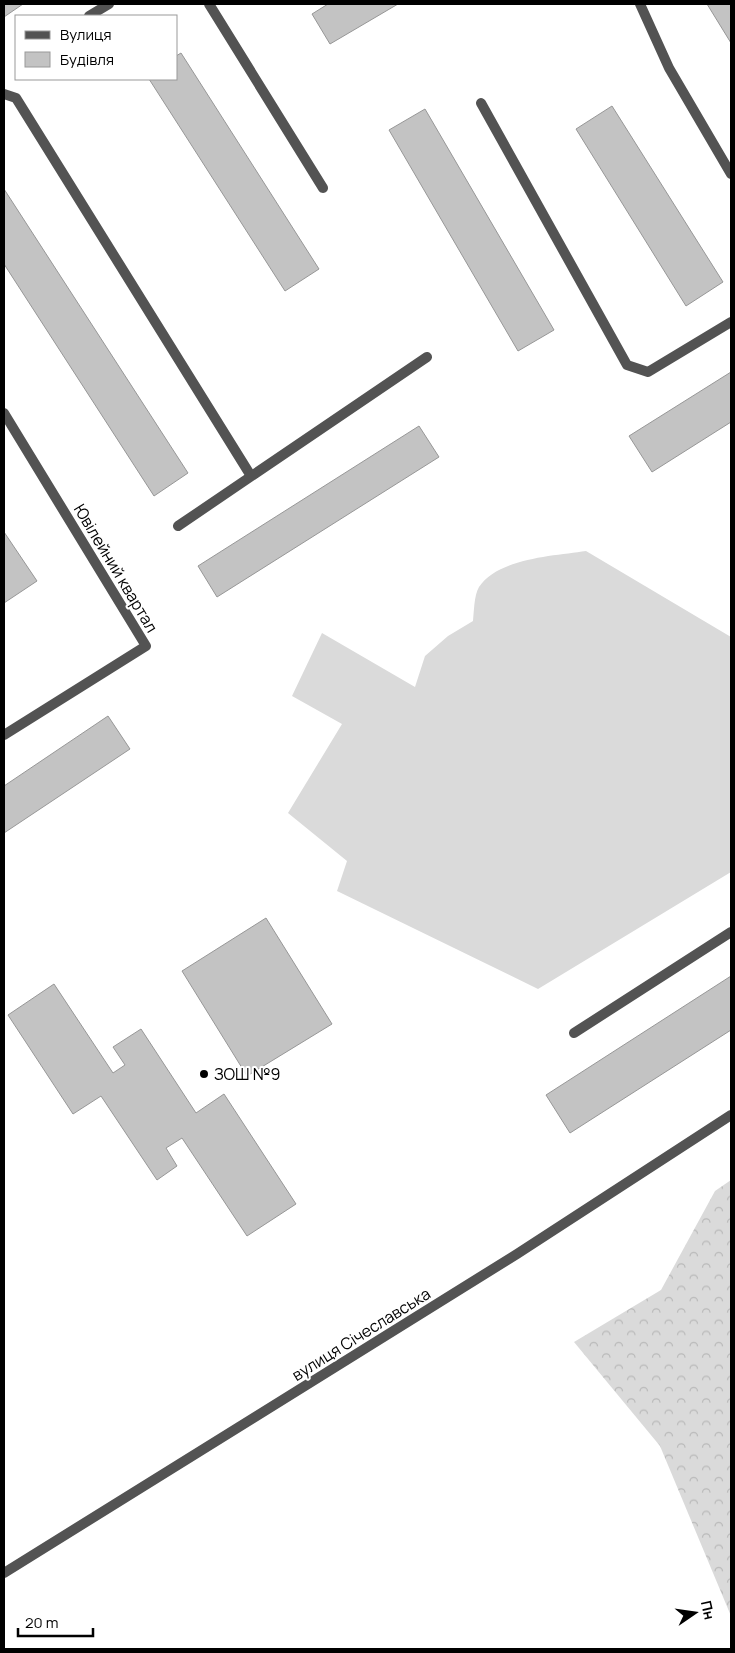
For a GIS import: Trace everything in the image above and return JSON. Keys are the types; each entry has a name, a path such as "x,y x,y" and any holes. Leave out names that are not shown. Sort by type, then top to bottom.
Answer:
{"street":[{"path":"91,15 109,4"},
{"path":"208,4 323,188"},
{"path":"640,4 669,68 731,174"},
{"path":"4,94 16,98 251,476"},
{"path":"481,103 627,365 648,372 731,322"},
{"path":"178,526 427,358"},
{"name":"Ювілейний квартал","path":"4,413 146,646 4,735"},
{"path":"574,1033 731,932"},
{"name":"вулиця Січеславська","path":"4,1573 517,1254 731,1115"}],"green space":[{"path":"586,551 731,637 731,872 538,989 337,891 347,861 288,813 342,724 292,696 322,633 415,687 425,656 448,636 473,621 477,590 488,577 513,564 528,560"},
{"path":"731,1180 731,1616 660,1446 574,1342 661,1290 715,1191"}],"building":[{"path":"4,4 23,4 4,17"},
{"path":"328,4 398,4 330,44 312,14"},
{"path":"707,4 731,4 731,43"},
{"path":"181,53 319,269 285,291 150,80 178,80 178,55"},
{"path":"612,106 723,282 686,306 576,129"},
{"path":"425,109 554,330 518,351 389,130"},
{"path":"4,189 188,473 154,496 4,264"},
{"path":"731,372 731,422 652,472 629,436"},
{"path":"419,426 439,457 217,597 198,566"},
{"path":"4,532 37,581 4,603"},
{"path":"108,716 130,749 4,833 4,786"},
{"path":"266,918 332,1024 247,1076 182,971"},
{"path":"731,976 731,1030 570,1133 546,1095"},
{"name":"ЗОШ №9","path":"54,984 113,1073 125,1065 113,1047 141,1029 196,1113 224,1094 296,1204 247,1236 182,1138 166,1148 177,1166 157,1180 101,1096 73,1114 8,1015"}],"place":[{"name":"ЗОШ №9","path":"204,1074"}]}
